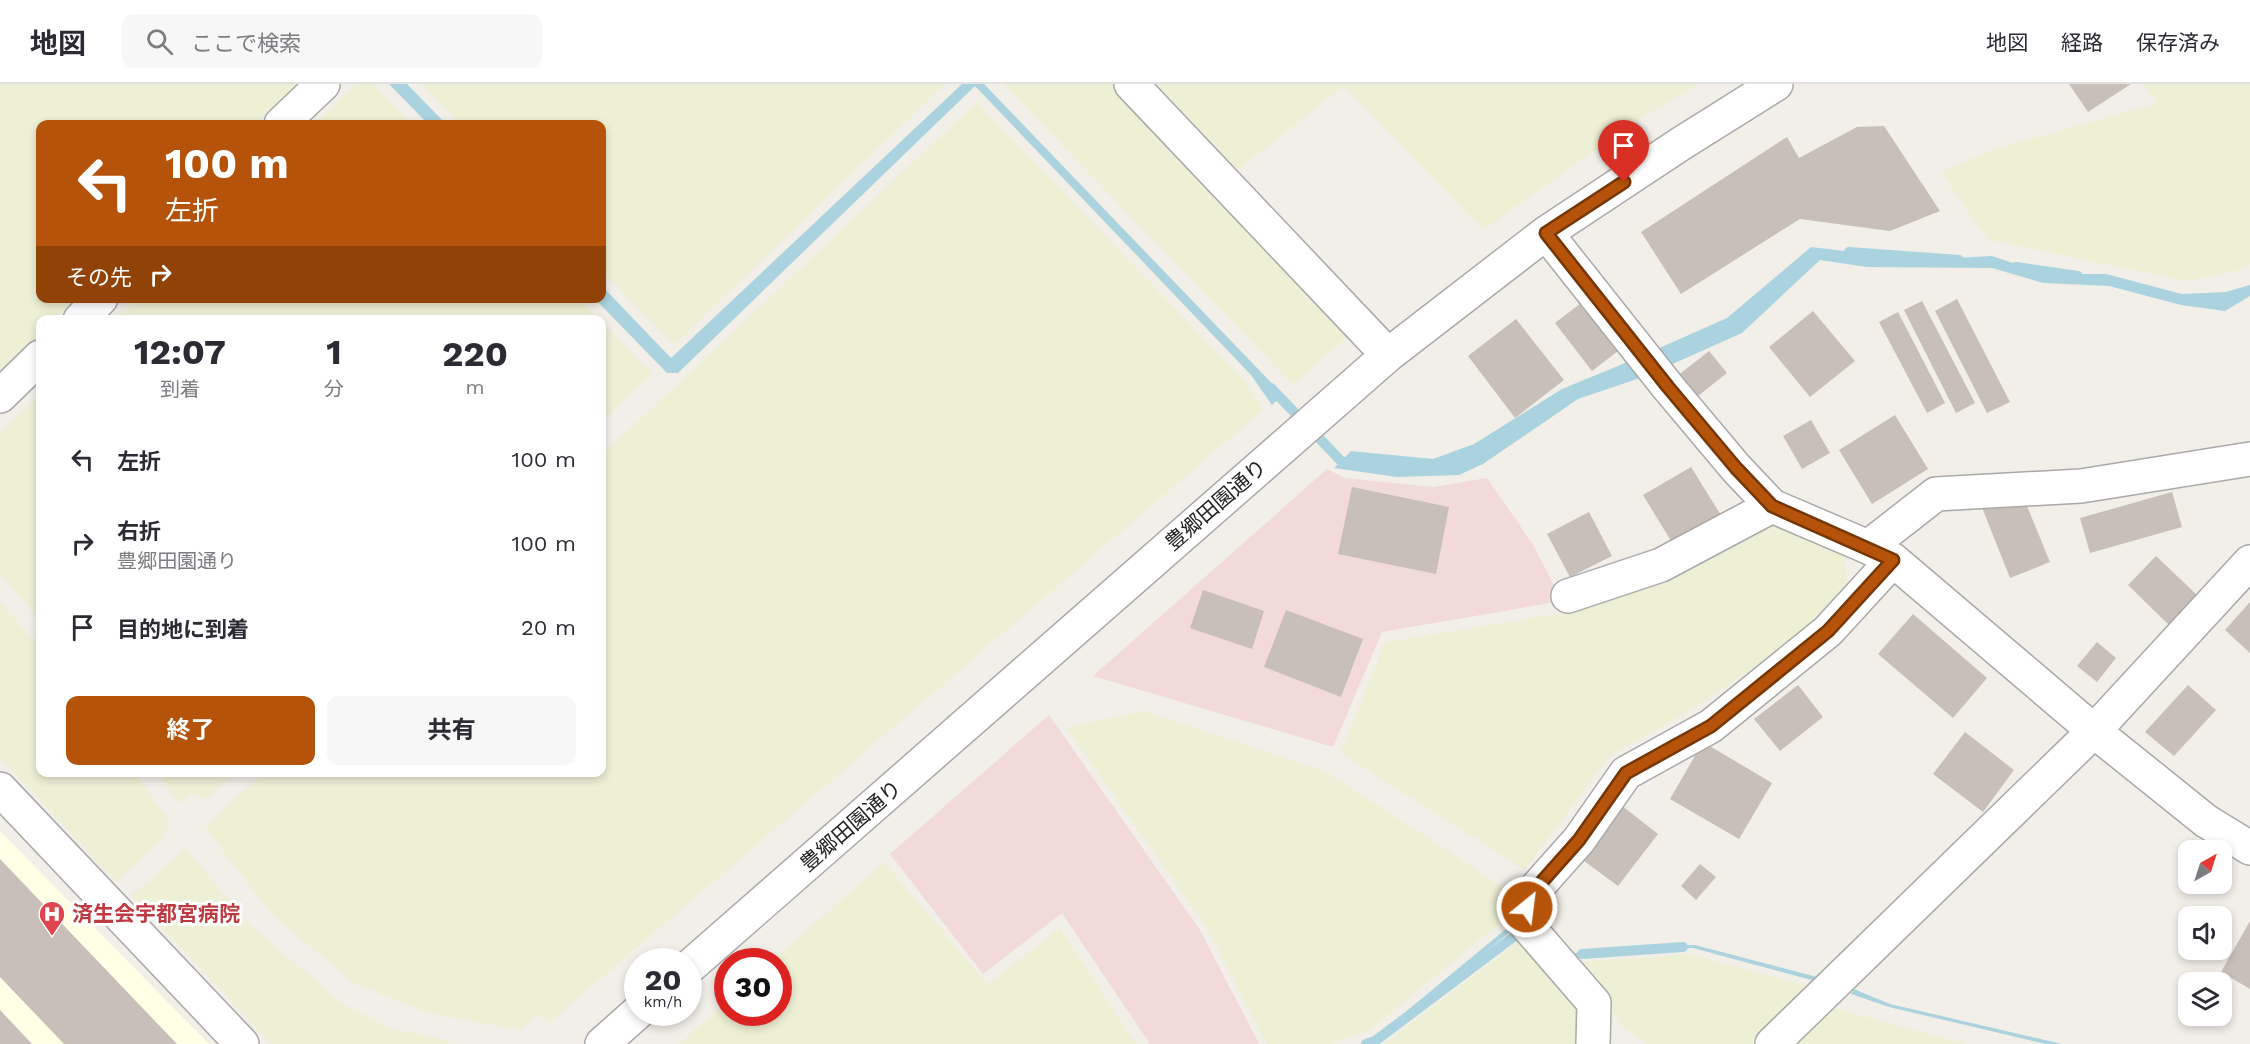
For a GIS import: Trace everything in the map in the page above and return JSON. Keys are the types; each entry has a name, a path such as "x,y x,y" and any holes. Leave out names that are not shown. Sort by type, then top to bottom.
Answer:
{"street":[{"path":"285,120 323,84"},
{"path":"1131,84 1388,355"},
{"name":"豊郷田園通り","path":"702,956 1388,355 1546,233 1776,84"},
{"path":"1546,233 1668,387 1736,468 1772,506 1880,553 2206,821 2250,848"},
{"path":"85,315 96,303"},
{"path":"0,396 36,361"},
{"path":"1593,1044 1594,1003 1523,921 1531,894 1579,840 1626,773 1711,726 1828,631 1880,553 1936,494 2081,486 2250,459"},
{"path":"1568,596 1661,565 1772,506"},
{"path":"1772,1044 2094,731 2250,562"},
{"path":"0,789 242,1044"},
{"path":"602,1044 624,1024"}],"shaded area":[{"path":"0,84 298,84 260,120 36,120 36,303 72,303 58,315 36,315 36,337 0,372"},
{"path":"356,84 373,84 408,120 319,120"},
{"path":"421,84 945,84 674,345 606,275 606,120 456,120"},
{"path":"1003,84 1113,84 1349,335 1293,385"},
{"path":"1154,84 1699,84 1632,124 1483,230 1344,86 1236,171"},
{"path":"2144,84 2250,84 2250,264 2236,271 2187,281 1988,240 1941,172 1994,149 2157,103"},
{"path":"977,102 1245,381 1263,410 636,948 624,948 624,959 549,1023 538,1014 520,1030 428,1013 354,983 271,914 205,827 259,777 606,777 606,451"},
{"path":"133,303 584,303 595,315 120,315"},
{"path":"606,326 652,374 606,418"},
{"path":"36,398 36,616 0,573 0,433"},
{"path":"1327,469 1345,478 1433,487 1487,478 1532,543 1562,601 1382,632 1333,747 1093,676"},
{"path":"1773,519 1843,550 1850,591 1822,622 1693,709 1610,756 1525,870 1340,753 1385,642 1556,614 1665,576"},
{"path":"0,602 36,642 36,777 138,777 170,822 161,840 116,882 0,758"},
{"path":"1145,711 1327,772 1512,893 1505,919 1370,1030 1330,1044 1266,1044 1208,930 1066,727"},
{"path":"1049,715 1200,930 1259,1044 1150,1044 1062,913 983,974 890,854"},
{"path":"160,777 231,777 206,799 192,794 180,804"},
{"name":"済生会宇都宮病院","path":"0,831 209,1044 0,1044"},
{"path":"186,849 252,927 345,1005 392,1029 446,1040 449,1044 271,1044 131,895"},
{"path":"884,862 987,984 1060,928 1136,1044 679,1044 702,1026 714,1013 714,1026 792,1026 792,948 787,948"},
{"path":"1521,940 1583,1009 1581,1044 1384,1044"},
{"path":"1689,954 1815,988 1756,1044 1647,1044 1620,1025 1604,996 1576,962"},
{"path":"1827,1006 1966,1044 1791,1044"}],"water":[{"path":"389,84 407,84 442,120 424,120"},
{"path":"962,84 984,84 1283,395 1272,405 1251,375 975,86 678,373 667,373 599,303 606,303 606,290 671,358"},
{"path":"1811,247 1919,260 1992,256 2045,274 2106,274 2182,294 2226,292 2250,285 2250,296 2225,311 2181,305 2109,286 2043,283 1992,268 1867,267 1820,260 1742,333 1646,376 1578,399 1483,464 1459,475 1397,477 1334,468 1351,451 1433,459 1474,444 1562,389 1727,318"},
{"path":"1512,924 1515,928 1373,1042 1359,1044 1374,1038"},
{"path":"1638,945 1695,945 1821,978 1819,982 1693,948 1638,948 1575,956 1566,951 1575,953"},
{"path":"1854,989 1890,1004 2062,1044 2046,1044 1889,1007 1851,994"}],"building":[{"path":"2069,84 2131,84 2088,112"},
{"path":"1884,126 1940,211 1890,231 1800,219 1681,294 1641,232 1787,137 1799,158 1857,127"},
{"path":"1957,299 2010,402 1987,413 1935,311"},
{"path":"1922,301 1975,403 1956,413 1904,310"},
{"path":"1581,303 1618,351 1592,371 1555,323"},
{"path":"1813,311 1855,361 1810,397 1769,347"},
{"path":"1898,312 1945,403 1927,413 1879,322"},
{"path":"1516,319 1564,380 1515,418 1468,356"},
{"path":"1709,351 1727,373 1693,400 1676,377"},
{"path":"1895,415 1928,469 1872,504 1839,450"},
{"path":"1811,420 1830,453 1802,469 1783,436"},
{"path":"1691,467 1724,520 1676,549 1643,495"},
{"path":"1352,487 1449,507 1436,574 1338,554"},
{"path":"2020,489 2050,562 2010,578 1981,505"},
{"path":"2172,492 2182,527 2090,553 2080,518"},
{"path":"1589,512 1612,556 1570,577 1547,534"},
{"path":"2156,556 2197,595 2169,625 2128,585"},
{"path":"1203,590 1264,611 1252,649 1190,628"},
{"path":"2250,602 2250,653 2225,630"},
{"path":"1286,610 1363,639 1341,697 1264,667"},
{"path":"1913,614 1987,678 1953,718 1878,654"},
{"path":"2097,642 2116,658 2097,682 2077,666"},
{"path":"1798,685 1823,717 1780,751 1754,719"},
{"path":"2188,685 2216,710 2174,756 2145,732"},
{"path":"1965,732 2014,770 1983,812 1933,774"},
{"path":"1703,742 1772,783 1739,839 1670,799"},
{"path":"1621,805 1658,834 1618,886 1580,858"},
{"name":"済生会宇都宮病院","path":"0,859 177,1044 64,1044 0,977"},
{"path":"1700,864 1716,877 1696,900 1681,886"},
{"path":"2250,921 2250,989 2232,978 2232,972 2221,972 2228,960 2232,960 2232,953"},
{"path":"0,1010 32,1044 0,1044"}],"waterway":[{"path":"1849,252 1959,260"},
{"path":"2016,267 2078,276"},
{"path":"1271,388 1342,462 1353,462"},
{"path":"1366,1044 1375,1041 1524,929"},
{"path":"1582,954 1683,947"}],"place":[{"name":"済生会宇都宮病院","path":"52,937"}],"route":[{"path":"1527,907 1531,894 1579,840 1626,773 1711,726 1828,631 1893,560 1772,506 1736,468 1668,387 1546,233 1624,182"}]}
